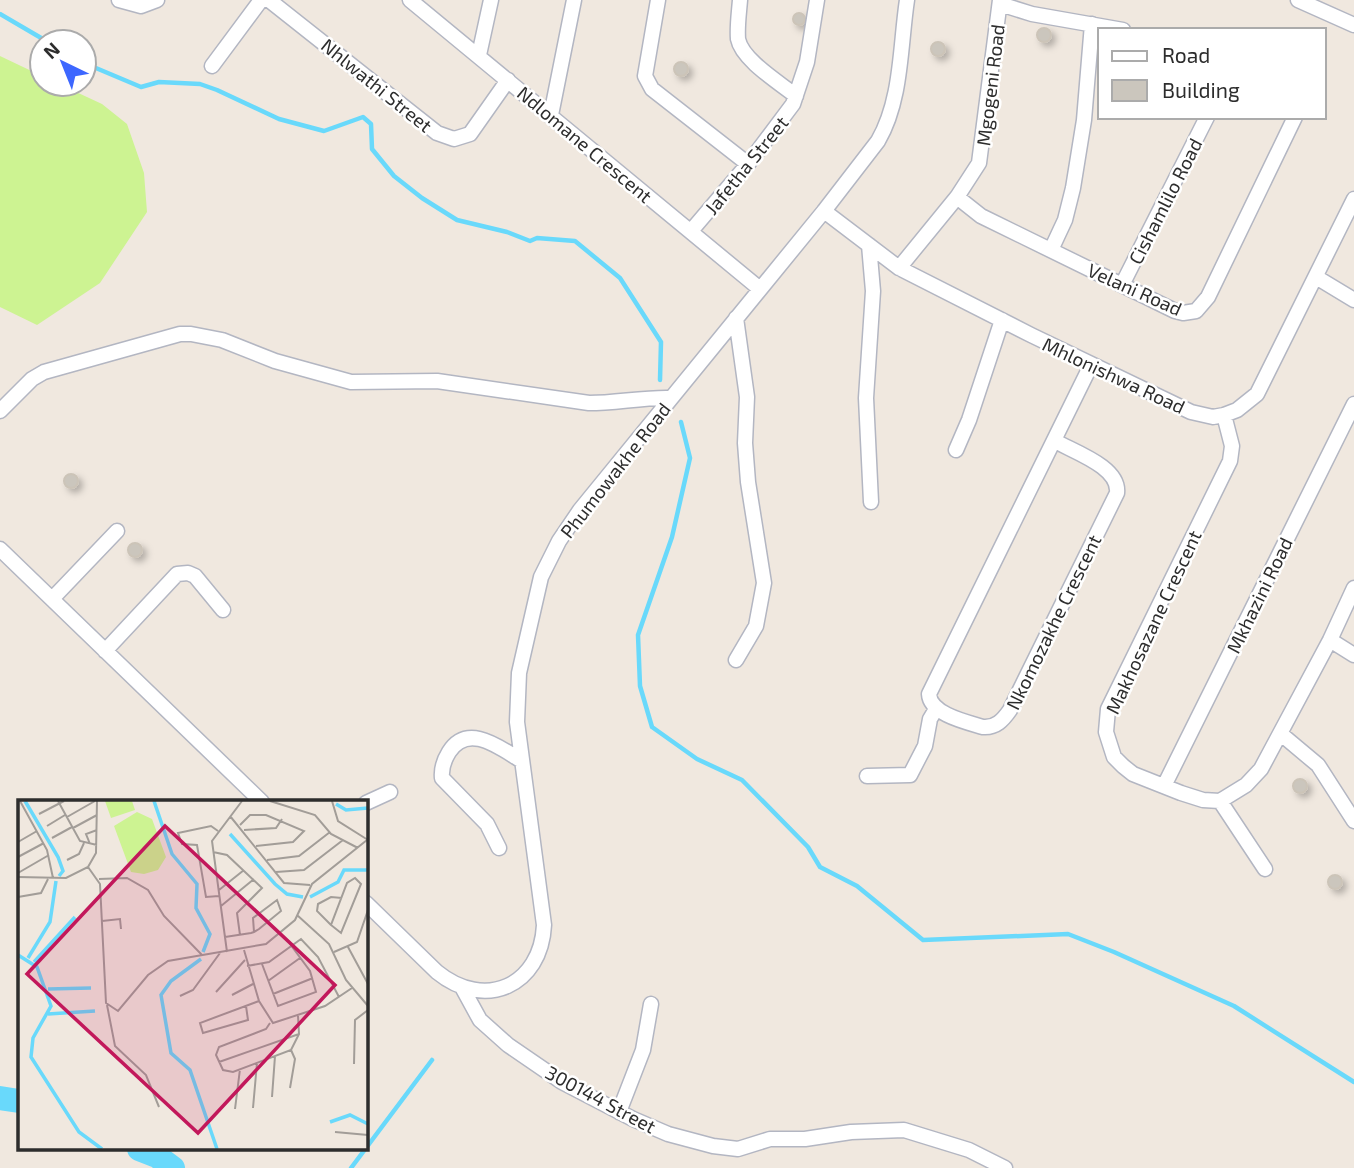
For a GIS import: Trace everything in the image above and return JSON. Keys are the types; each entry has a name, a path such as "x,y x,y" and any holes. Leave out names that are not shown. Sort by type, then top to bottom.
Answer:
{"street":[{"path":"120,0 142,6 157,0"},
{"path":"212,66 261,0"},
{"name":"Nhlwathi Street","path":"270,0 376,83 424,125 446,137 461,138 470,134 508,80"},
{"name":"Ndlomane Crescent","path":"410,0 760,289"},
{"path":"479,55 491,0"},
{"path":"551,115 573,0"},
{"path":"658,0 646,68 647,83 748,164"},
{"name":"Jafetha Street","path":"740,0 738,28 741,47 752,61 796,96"},
{"name":"Jafetha Street","path":"691,231 788,114 807,62 817,0"},
{"name":"Phumowakhe Road","path":"463,989 490,991 512,984 530,968 543,942 544,925 517,722 519,673 537,595 548,561 580,510 824,211 884,131 893,99 907,0"},
{"path":"1298,0 1354,25"},
{"path":"1000,2 1032,14 1114,28"},
{"name":"Mgogeni Road","path":"900,268 974,174 982,153 986,100 1000,2"},
{"path":"1051,250 1065,220 1073,188 1084,120 1092,23"},
{"name":"Cishamlilo Road","path":"1122,285 1206,119"},
{"name":"Velani Road","path":"957,197 981,216 1175,311 1190,313 1201,307 1219,275 1294,119"},
{"path":"1224,415 1237,410 1256,394 1354,200"},
{"name":"Mhlonishwa Road","path":"824,211 900,268 1091,365 1191,412 1213,417 1224,415"},
{"path":"869,245 873,291 866,398 871,502"},
{"path":"1316,276 1354,300"},
{"path":"736,660 756,626 764,583 748,482 745,443 747,397 737,318"},
{"path":"956,450 969,420 1002,320"},
{"path":"0,411 32,379 44,372 180,334 205,335 275,361 351,382 437,381 589,403 609,403 643,397 671,398"},
{"path":"867,776 910,775 925,746 930,719 936,709 929,700 931,687 1091,365"},
{"name":"Mkhazini Road","path":"1164,786 1354,404"},
{"name":"Makhosazane Crescent","path":"1220,801 1203,800 1133,774 1114,757 1106,732 1106,721 1120,682 1230,461 1232,446 1224,415"},
{"name":"Nkomozakhe Crescent","path":"936,709 990,728 1005,718 1116,493 1118,485 1112,474 1055,441"},
{"path":"52,599 117,531"},
{"path":"0,549 260,800"},
{"path":"105,651 177,574 188,573 195,576 223,610"},
{"path":"1265,869 1220,801 1246,785 1261,769 1330,640 1354,588"},
{"path":"1330,640 1354,655"},
{"path":"1281,734 1318,765 1354,821"},
{"path":"499,848 487,824 442,778 443,764 454,746 467,737 482,739 522,761"},
{"path":"368,802 390,792"},
{"path":"368,905 437,972 463,989"},
{"name":"300144 Street","path":"463,989 480,1020 496,1037 562,1082 668,1134 738,1149 770,1139 805,1139 895,1129 917,1133 969,1150 1005,1168"},
{"path":"619,1112 643,1050 651,1004"}],"green space":[{"path":"0,56 28,69 28,98 89,98 102,104 127,124 144,173 147,212 100,283 37,325 0,307"}],"building":[{"path":"799,13 805,19 799,25 793,19"},
{"path":"1044,28 1049,30 1049,40 1044,42 1039,40 1037,35 1039,30"},
{"path":"938,42 943,44 943,54 938,56 933,54 931,49 933,44"},
{"path":"681,62 686,64 686,74 681,76 676,74 674,69 676,64"},
{"path":"71,474 76,476 76,486 71,488 66,486 64,481 66,476"},
{"path":"135,543 140,545 140,555 135,557 130,555 128,550 130,545"},
{"path":"1300,779 1305,781 1305,791 1300,793 1295,791 1293,786 1295,781"},
{"path":"1335,875 1340,877 1340,887 1335,889 1330,887 1328,882 1330,877"}],"waterway":[{"path":"0,14 28,30"},
{"path":"98,69 141,87 159,82 200,84 279,119 324,131 363,117 371,124 372,149 394,176 457,220 507,232 530,241 537,238 575,241 620,278 661,342 660,380"},
{"path":"681,422 690,458 672,537 638,635 640,686 652,727 697,759 742,780 808,847 820,867 857,886 923,940 1068,934 1234,1006 1354,1082"},
{"path":"368,1145 432,1060"},
{"path":"0,1098 18,1101"},
{"path":"142,1150 157,1156 173,1168"},
{"path":"351,1168 364,1150"}]}
